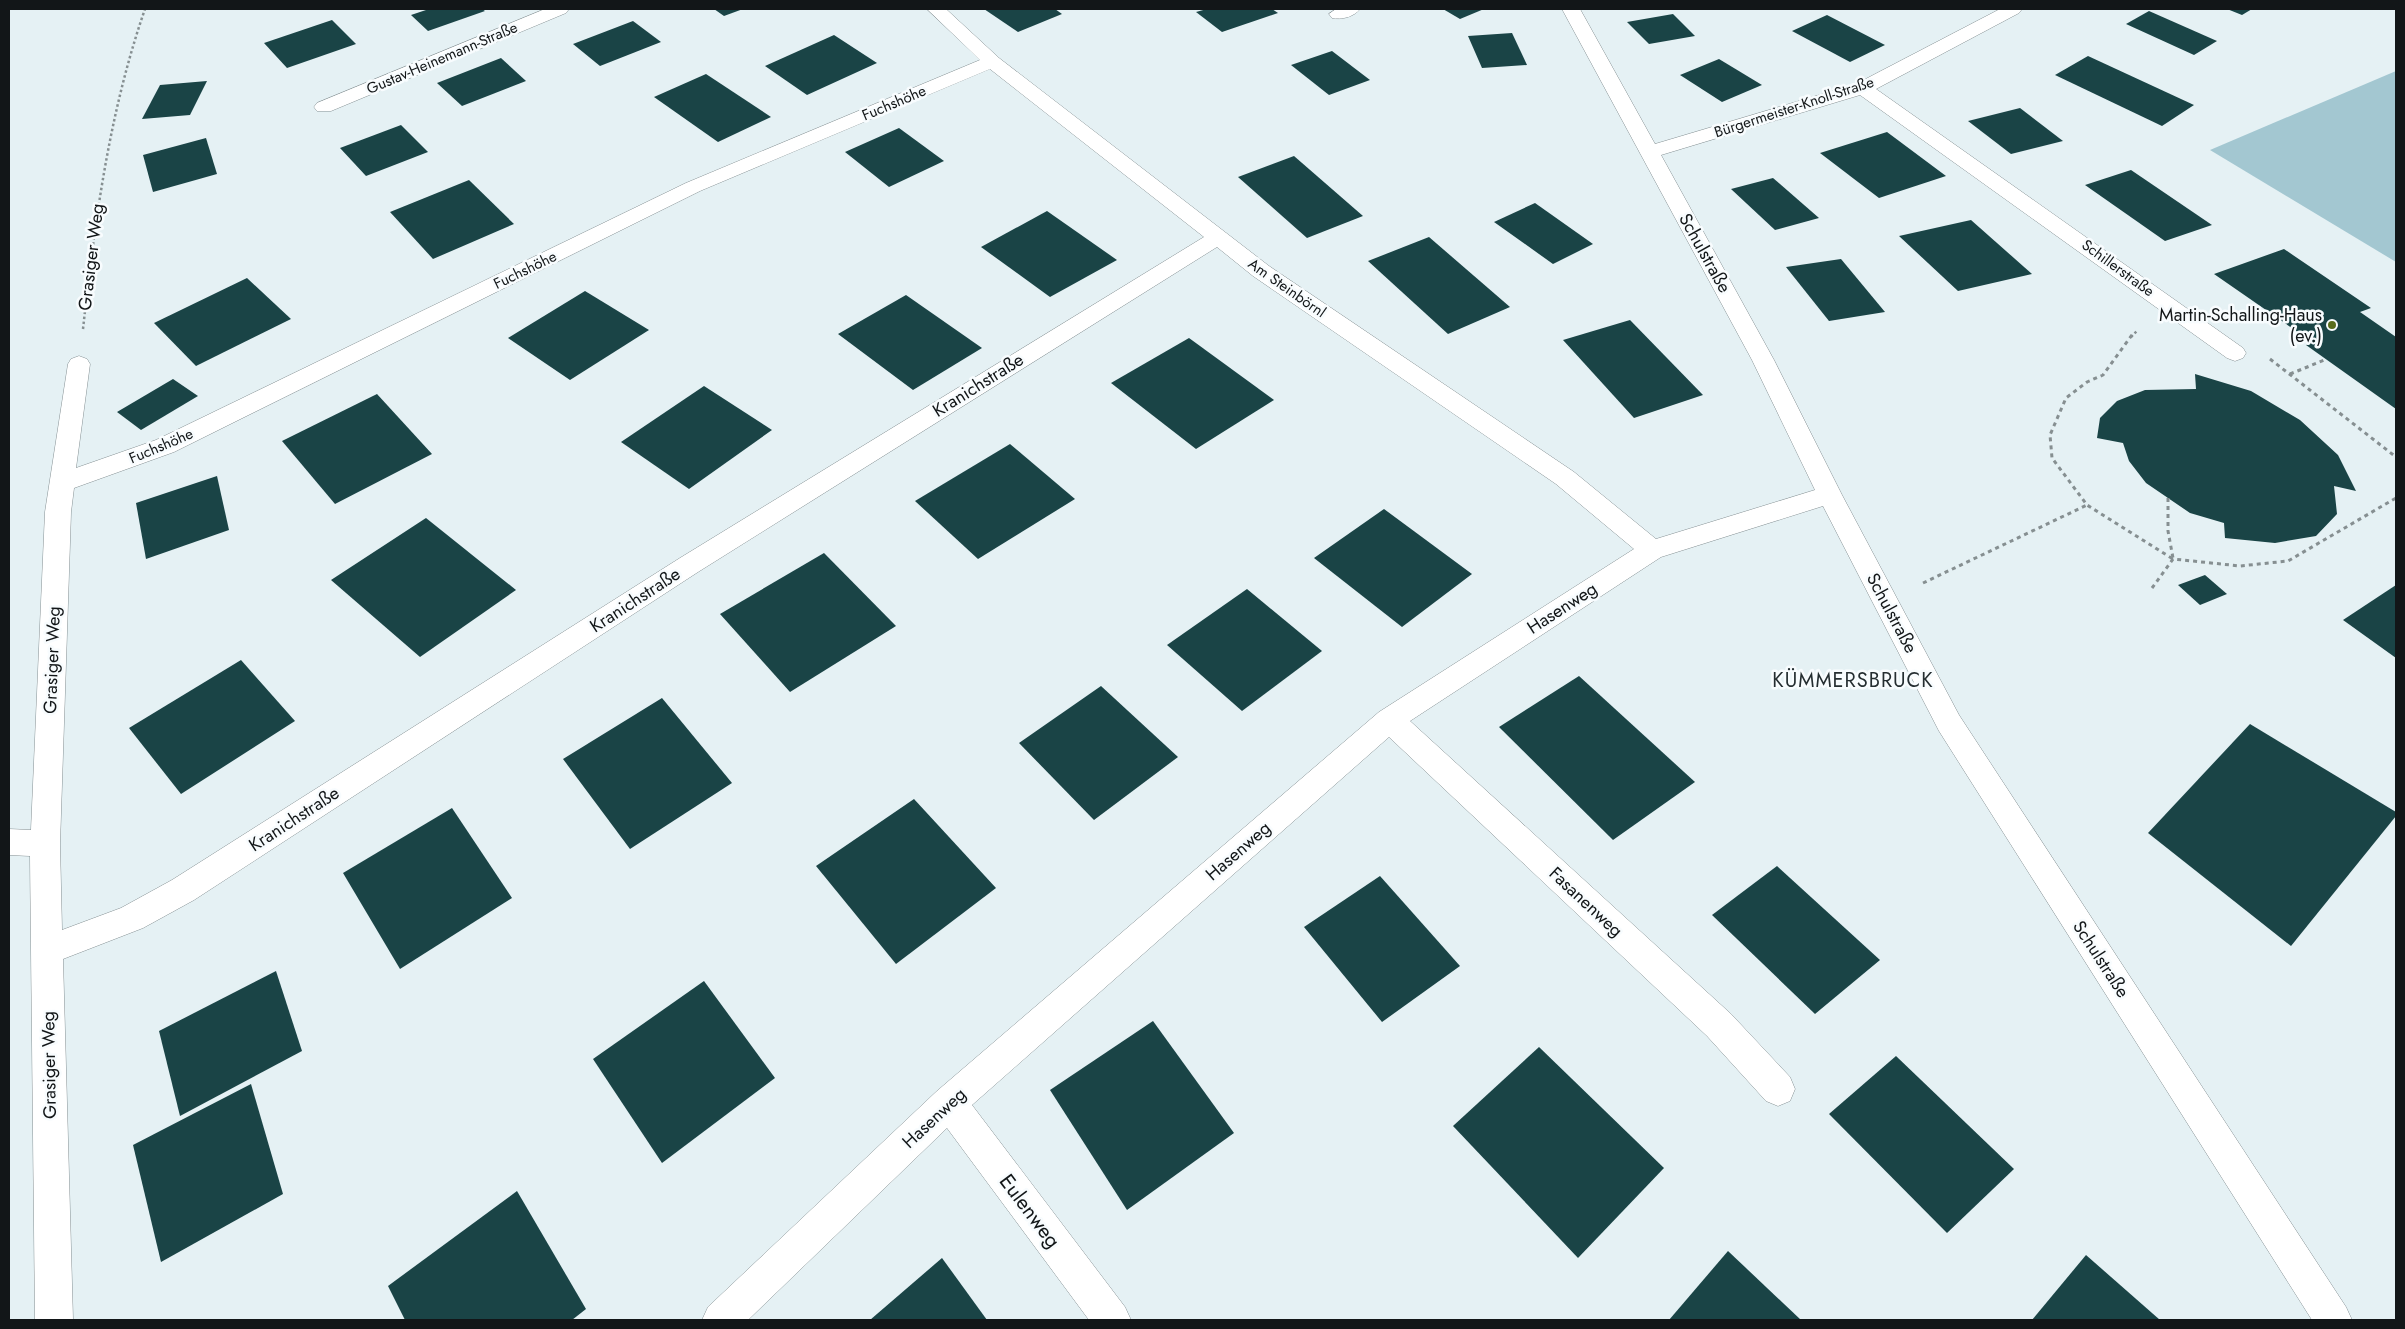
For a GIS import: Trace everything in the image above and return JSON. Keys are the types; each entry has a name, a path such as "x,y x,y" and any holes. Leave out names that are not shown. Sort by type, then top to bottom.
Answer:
{"street":[{"name":"Gustav-Heinemann-Straße","path":"324,107 560,9"},
{"name":"Am Steinbörnl","path":"936,9 992,62 1261,271 1565,478 1652,550"},
{"name":"Schulstraße","path":"1570,9 1763,360 1830,496 1949,723 2333,1320"},
{"name":"Bürgermeister-Knoll-Straße","path":"1649,152 1863,88 2013,9"},
{"name":"Fuchshöhe","path":"62,483 165,446 693,187 992,62"},
{"name":"Schillerstraße","path":"1863,88 2235,354"},
{"name":"Kranichstraße","path":"47,951 132,918 183,890 689,565 1218,237"},
{"name":"Grasiger Weg","path":"54,1320 45,844 58,512 79,364"},
{"name":"Hasenweg","path":"721,1320 949,1103 1390,720 1652,550 1830,496"},
{"name":"Fasanenweg","path":"1390,720 1719,1025 1778,1089"},
{"path":"9,842 45,844"},
{"name":"Eulenweg","path":"949,1103 1112,1320"}],"path":[{"name":"Grasiger Weg","path":"79,364 100,180 133,41 145,9"},
{"path":"2177,311 2134,332 2103,375 2087,382 2066,398 2057,416 2050,435 2052,458 2088,505 2173,559 2240,566 2288,561 2396,498"},
{"path":"2235,354 2260,351 2396,457"},
{"path":"2290,374 2327,359"},
{"path":"2152,588 2173,559 2168,531 2168,498"},
{"path":"1886,601 2088,505"}],"shaded area":[{"path":"2396,71 2396,262 2210,150"}],"building":[{"path":"429,9 482,9 485,11 428,31 411,15"},
{"path":"714,9 743,9 724,16"},
{"path":"984,9 1055,9 1062,14 1018,32"},
{"path":"1207,9 1272,9 1278,13 1222,32 1196,12"},
{"path":"1443,9 1484,9 1460,19"},
{"path":"2227,9 2252,9 2242,15"},
{"path":"2149,11 2217,41 2194,55 2126,24"},
{"path":"1673,14 1695,36 1649,44 1627,22"},
{"path":"1827,15 1885,45 1850,62 1792,31"},
{"path":"332,20 356,44 287,68 264,43"},
{"path":"633,21 661,42 600,66 573,44"},
{"path":"1512,33 1527,65 1482,68 1468,36"},
{"path":"834,35 877,63 807,95 765,66"},
{"path":"1332,51 1370,80 1329,95 1291,65"},
{"path":"2088,56 2194,105 2162,126 2055,75"},
{"path":"501,58 526,81 462,106 437,83"},
{"path":"1719,59 1762,85 1722,102 1680,75"},
{"path":"706,74 771,117 718,142 654,97"},
{"path":"207,81 190,115 142,119 160,85"},
{"path":"2020,108 2063,141 2011,154 1968,121"},
{"path":"401,125 428,152 366,176 340,148"},
{"path":"899,128 944,161 889,187 845,152"},
{"path":"1887,132 1946,176 1879,198 1820,153"},
{"path":"206,138 217,174 153,192 143,155"},
{"path":"1294,156 1363,216 1307,238 1238,177"},
{"path":"2131,170 2212,225 2165,241 2085,185"},
{"path":"1773,178 1819,218 1775,230 1731,189"},
{"path":"469,180 514,224 433,259 390,212"},
{"path":"1535,203 1593,244 1553,264 1494,222"},
{"path":"1047,211 1117,260 1050,297 981,247"},
{"path":"1971,220 2032,274 1958,291 1899,236"},
{"path":"1429,237 1510,307 1448,334 1368,261"},
{"name":"Martin-Schalling-Haus (ev.)","path":"2284,249 2371,308 2360,312 2396,337 2396,409 2306,345 2312,342 2214,274"},
{"path":"1841,259 1885,312 1829,321 1786,267"},
{"path":"247,278 291,319 196,366 154,323"},
{"path":"585,291 649,330 570,380 508,338"},
{"path":"906,295 982,348 913,390 838,334"},
{"path":"1630,320 1703,395 1634,418 1563,340"},
{"path":"1189,338 1274,400 1196,449 1111,383"},
{"path":"2195,374 2251,391 2300,420 2338,455 2356,491 2334,486 2337,514 2316,536 2275,543 2225,538 2224,523 2190,513 2146,483 2129,461 2123,443 2097,438 2100,418 2117,401 2145,390 2196,389"},
{"path":"173,379 198,396 141,430 117,412"},
{"path":"704,386 772,430 689,489 621,442"},
{"path":"377,394 432,454 335,504 282,441"},
{"path":"1010,444 1075,499 978,559 915,501"},
{"path":"217,476 229,530 146,559 136,503"},
{"path":"1384,509 1472,574 1402,627 1314,558"},
{"path":"426,518 516,590 420,657 331,580"},
{"path":"824,553 896,626 790,692 720,614"},
{"path":"2205,575 2227,594 2200,605 2178,585"},
{"path":"2396,585 2396,658 2343,620"},
{"path":"1247,589 1322,651 1242,711 1167,645"},
{"path":"241,660 295,721 181,794 129,728"},
{"path":"1579,676 1695,782 1613,840 1499,727"},
{"path":"1101,686 1178,757 1094,820 1019,743"},
{"path":"662,698 732,783 630,849 563,759"},
{"path":"2250,724 2396,812 2396,816 2291,946 2148,833"},
{"path":"914,799 996,888 896,964 816,866"},
{"path":"452,808 512,898 400,969 343,873"},
{"path":"1777,866 1880,960 1815,1014 1712,915"},
{"path":"1380,876 1460,966 1382,1022 1304,927"},
{"path":"276,971 302,1051 180,1116 159,1031"},
{"path":"704,981 775,1078 662,1163 593,1059"},
{"path":"1153,1021 1234,1133 1127,1210 1050,1090"},
{"path":"1539,1047 1664,1168 1578,1258 1453,1126"},
{"path":"1896,1056 2014,1169 1947,1233 1829,1114"},
{"path":"251,1084 283,1194 161,1262 133,1145"},
{"path":"517,1191 586,1309 572,1320 405,1320 388,1286"},
{"path":"1728,1251 1801,1320 1669,1320"},
{"path":"2086,1255 2160,1320 2032,1320"},
{"path":"942,1258 987,1320 870,1320"}],"place":[{"name":"Martin-Schalling-Haus (ev.)","path":"2332,325"}],"district":[{"name":"KÜMMERSBRUCK","path":"1853,680"}]}
